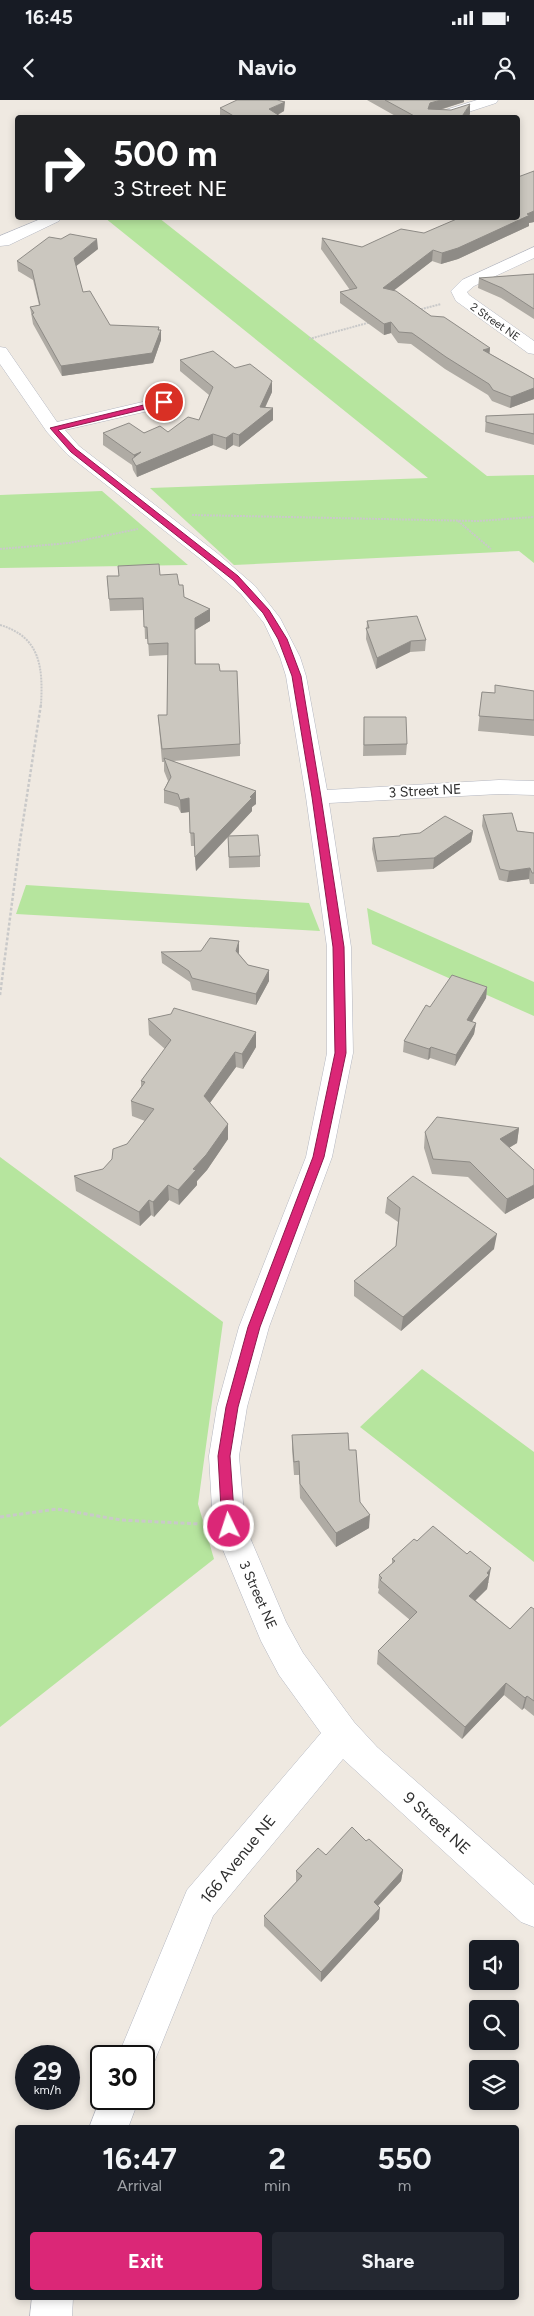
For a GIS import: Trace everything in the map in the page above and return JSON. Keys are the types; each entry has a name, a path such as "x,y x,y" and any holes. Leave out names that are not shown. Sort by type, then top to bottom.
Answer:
{"street":[{"path":"444,115 491,100"},
{"path":"2,244 50,220"},
{"path":"460,294 468,283 534,252"},
{"name":"2 Street NE","path":"460,294 534,350"},
{"name":"3 Street NE","path":"3,362 73,450 224,568 248,590 266,612 282,639 296,676 317,797 338,947 340,1053 319,1157 254,1327 232,1407 224,1456 229,1526 273,1630 291,1664 342,1734"},
{"path":"54,428 164,402"},
{"name":"3 Street NE","path":"317,797 500,787 534,788"},
{"name":"9 Street NE","path":"342,1734 365,1759 534,1909"},
{"name":"166 Avenue NE","path":"142,2045 200,1903 342,1734"},
{"path":"109,2125 115,2110"},
{"path":"51,2316 53,2300"}],"path":[{"path":"414,311 460,294"},
{"path":"309,339 376,321"},
{"path":"189,516 458,521 497,521 534,517"},
{"path":"458,521 491,549"},
{"path":"0,549 68,544 112,536 144,527"},
{"path":"0,625 16,628 28,640 38,662 41,697 12,894 0,995"},
{"path":"0,1517 57,1509 121,1520 229,1526"}],"green space":[{"path":"107,220 162,220 487,476 534,475 534,563 519,551 234,565 150,488 428,478"},
{"path":"102,491 188,565 0,568 0,495"},
{"path":"26,885 309,903 320,931 16,914"},
{"path":"367,908 534,982 534,1016 372,944"},
{"path":"0,1157 223,1322 198,1504 214,1559 0,1727"},
{"path":"422,1369 534,1452 534,1562 360,1427"}],"building":[{"path":"237,100 277,100 285,102 269,109 278,115 232,115 220,108"},
{"path":"385,100 441,100 430,103 428,109 451,110 470,104 463,115 412,115"},
{"path":"534,171 534,211 520,220 520,176"},
{"path":"454,220 519,220 458,248 442,253 433,250 383,288 396,291 431,316 444,317 490,348 483,350 534,379 534,388 511,397 493,390 489,384 412,333 399,332 391,322 384,324 340,292 357,288 322,238 362,247 401,229 424,233"},
{"path":"70,234 97,239 74,258 83,292 90,291 110,325 159,327 158,330 161,330 152,353 61,366 32,314 34,313 30,307 40,305 32,270 17,261 49,237 61,239"},
{"path":"534,274 534,309 502,288 479,278"},
{"path":"213,351 235,368 250,364 272,381 260,407 273,408 239,435 233,433 226,438 213,434 136,466 132,459 141,452 134,455 103,433 129,423 144,433 160,426 168,432 188,417 199,420 213,387 180,360"},
{"path":"534,414 534,434 486,422 486,416"},
{"path":"159,564 160,575 177,574 179,585 183,585 184,597 210,609 195,618 195,664 219,664 220,671 237,671 240,744 162,749 158,715 167,715 168,643 148,644 147,627 144,627 143,598 109,599 107,576 119,576 118,566"},
{"path":"417,616 426,640 411,641 377,658 366,628 369,628 367,621"},
{"path":"495,685 534,691 534,720 479,716 482,692 495,693"},
{"path":"364,717 406,717 407,744 364,745"},
{"path":"164,758 256,791 250,797 252,798 195,857 194,833 190,833 189,798 180,800 178,794 164,790 171,777"},
{"path":"512,813 517,831 534,833 534,873 532,873 530,868 509,871 500,869 483,815"},
{"path":"445,816 473,831 434,858 377,861 373,838 420,833"},
{"path":"258,835 260,856 229,857 228,836"},
{"path":"210,938 239,941 236,951 248,965 269,970 256,994 192,978 189,971 161,952 201,951"},
{"path":"452,975 487,987 467,1020 476,1023 456,1055 404,1041 426,1005 430,1007"},
{"path":"174,1008 256,1032 242,1054 235,1052 204,1096 228,1124 206,1155 193,1169 196,1170 178,1190 168,1185 153,1202 149,1200 139,1212 74,1176 103,1169 112,1159 113,1149 127,1144 154,1109 131,1101 145,1082 141,1081 171,1040 148,1019 171,1014"},
{"path":"437,1117 519,1128 500,1139 534,1170 534,1185 507,1199 470,1162 433,1159 425,1132"},
{"path":"413,1176 497,1234 403,1317 354,1281 396,1246 400,1208 387,1198"},
{"path":"348,1433 349,1450 356,1450 360,1502 370,1515 336,1533 300,1484 299,1461 294,1462 292,1435"},
{"path":"433,1526 467,1554 470,1551 491,1568 487,1573 489,1575 469,1596 510,1629 531,1607 534,1609 534,1701 527,1696 525,1698 506,1683 465,1727 378,1651 417,1612 380,1580 382,1578 379,1575 395,1561 392,1559 414,1539 417,1541"},
{"path":"352,1827 366,1841 369,1839 403,1870 374,1902 380,1908 321,1972 264,1916 302,1876 296,1871 318,1848 326,1855"}],"route":[{"path":"164,402 54,428 73,450 236,578 273,622 290,657 296,676 317,797 338,947 340,1053 319,1157 254,1327 232,1407 224,1456 229,1526"}]}
